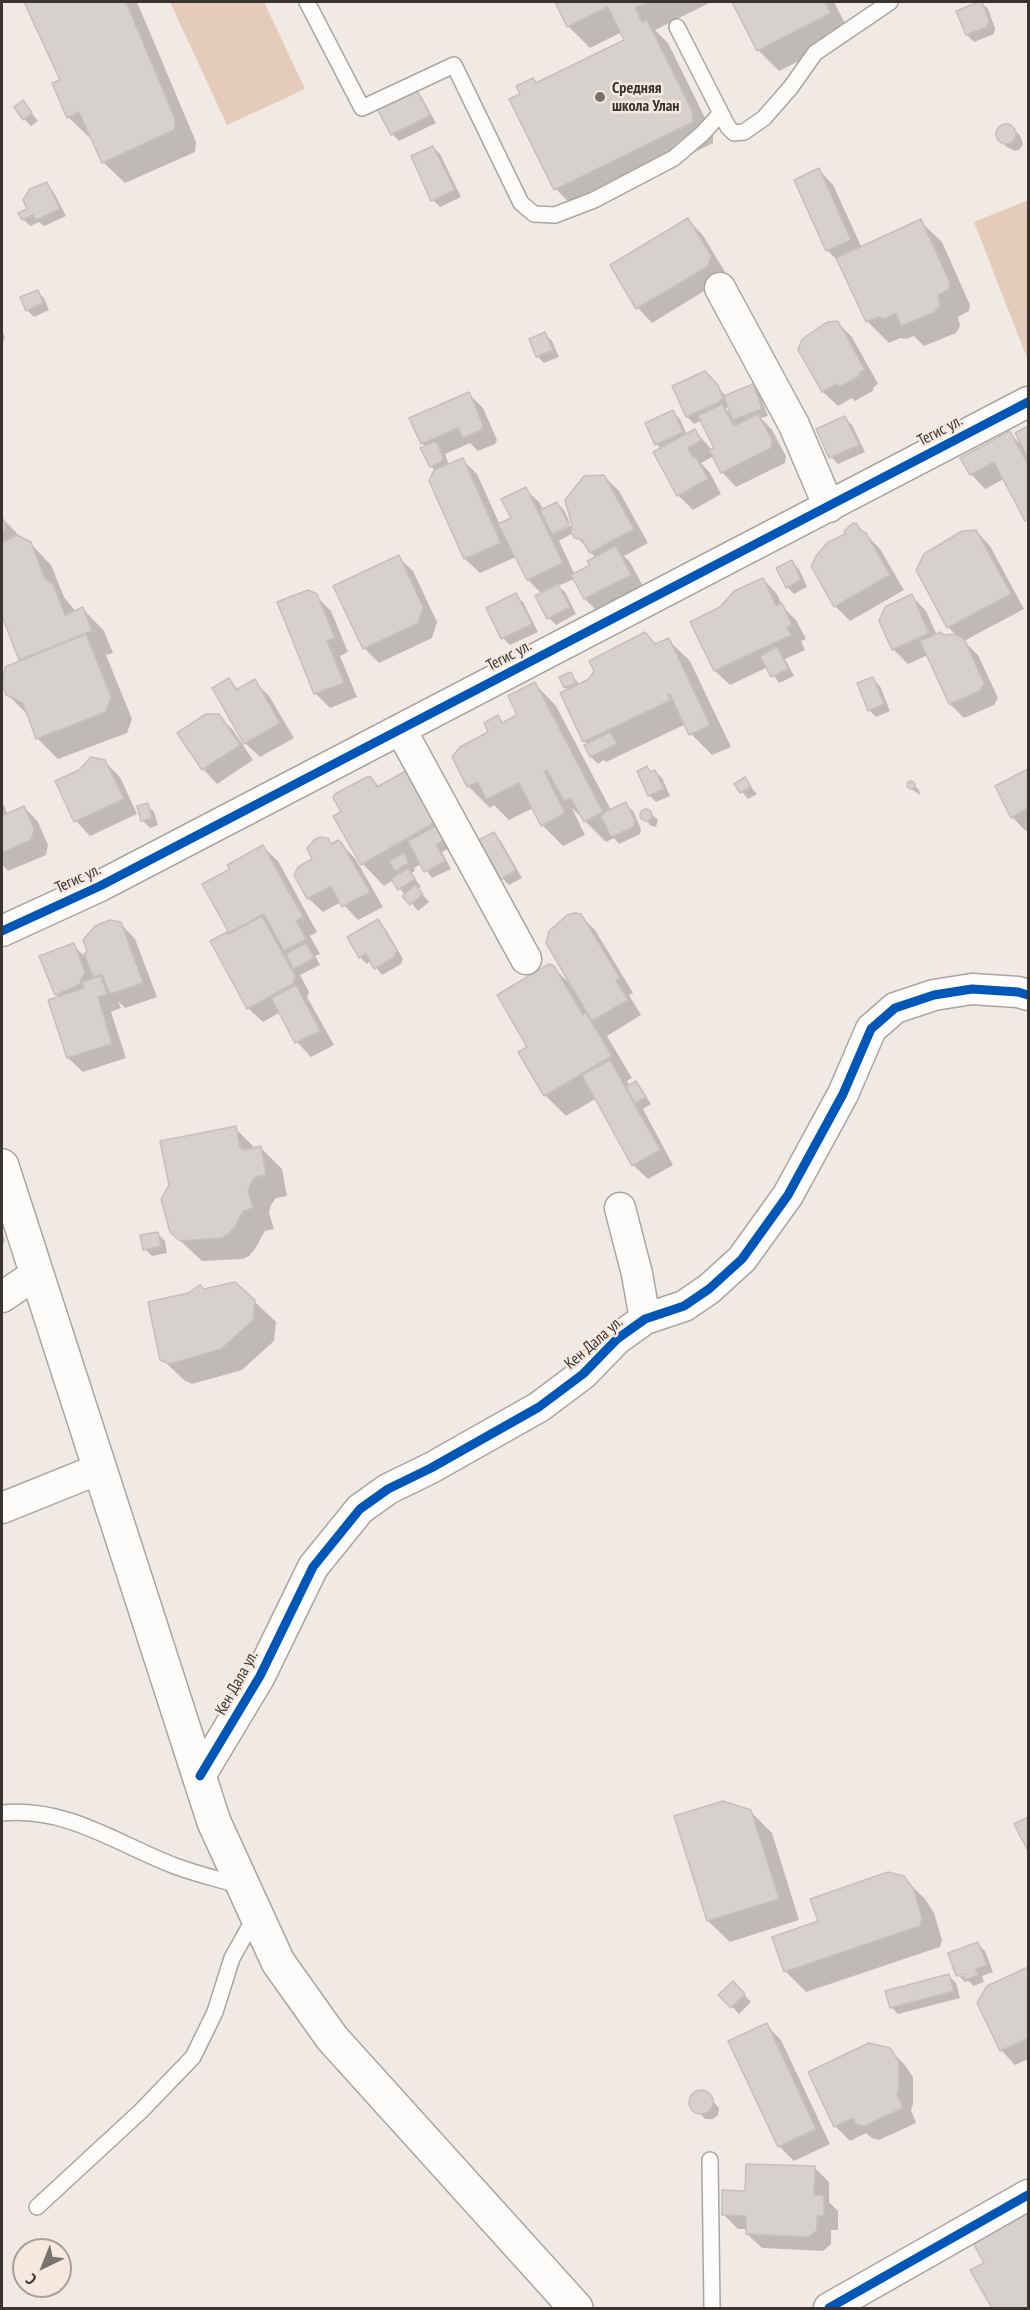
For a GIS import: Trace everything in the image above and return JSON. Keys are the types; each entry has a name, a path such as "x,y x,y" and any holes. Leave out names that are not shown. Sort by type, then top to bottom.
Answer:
{"main road":[{"path":"2,1166 214,1822 278,1962 332,2038 576,2308"}],"street":[{"path":"720,288 794,425 829,507"},
{"name":"Тегис ул.","path":"2,931 110,881 1029,402"},
{"path":"401,730 526,959"},
{"name":"Кен Дала ул.","path":"200,1776 260,1676 313,1568 360,1509 388,1489 431,1468 539,1407 583,1374 617,1339 645,1319 684,1306 710,1289 742,1259 788,1195 843,1095 871,1029 895,1008 934,995 972,988 1029,995"},
{"path":"620,1208 637,1274 645,1319"},
{"path":"2,1296 36,1274"},
{"path":"2,1508 99,1469"},
{"path":"830,2308 1029,2195"}],"lane":[{"path":"307,2 362,108 454,64 521,203 534,214 555,215 594,200 674,158 703,133 720,114"},
{"path":"676,27 720,114 734,133 744,132 764,117 815,53 871,7 890,2"},
{"path":"2,1813 55,1815 91,1827 250,1900 215,2012 193,2057 141,2110 37,2207"},
{"path":"710,2160 712,2308"}],"shaded area":[{"path":"170,2 264,2 305,89 227,125"},
{"path":"1028,200 1028,357 1027,358 974,222"}],"building":[{"path":"24,2 126,2 175,119 174,130 102,163 79,112 67,118 52,83 60,80"},
{"name":"Средняя школа Улан","path":"555,2 648,2 635,8 642,22 647,20 692,111 693,122 554,190 509,99 520,94 516,86 533,78 536,83 624,40 608,7 567,27"},
{"path":"732,2 825,2 831,13 757,51"},
{"path":"982,2 989,20 987,27 966,35 956,11"},
{"path":"415,87 430,115 391,135 376,107"},
{"path":"23,100 32,113 23,120 14,107"},
{"path":"1002,124 1010,124 1016,130 1016,138 1010,144 1002,144 996,138 996,130"},
{"path":"433,146 455,190 431,201 411,156"},
{"path":"819,168 851,240 826,251 794,180"},
{"path":"47,182 60,209 36,220 33,215 22,220 18,213 27,209 23,200 30,189"},
{"path":"688,218 711,256 708,266 636,309 610,265"},
{"path":"921,219 950,283 948,290 938,295 940,304 935,312 901,326 896,313 884,319 878,317 866,322 836,258"},
{"path":"38,290 43,303 26,311 20,297"},
{"path":"838,321 865,370 859,373 861,375 839,387 837,384 822,392 798,350 802,339 827,322"},
{"path":"545,332 553,350 536,357 529,339"},
{"path":"705,371 718,385 723,398 686,417 672,386"},
{"path":"753,384 762,409 733,420 725,400 726,395"},
{"path":"469,392 483,425 481,430 463,438 458,428 421,444 409,418"},
{"path":"722,404 734,426 758,414 772,440 771,448 721,473 709,450 714,448 698,416"},
{"path":"673,410 683,432 655,445 645,423"},
{"path":"845,416 859,445 829,458 816,429"},
{"path":"1028,426 1028,458 1015,433"},
{"path":"695,429 701,440 688,448 693,458 696,457 708,479 677,496 653,452"},
{"path":"1010,431 1028,465 1028,519 1025,521 994,462 970,475 960,458"},
{"path":"434,442 438,444 443,458 441,462 430,467 420,448"},
{"path":"463,458 501,543 464,559 429,481 434,470"},
{"path":"604,475 634,529 590,553 582,540 574,538 571,532 572,525 565,500 584,476"},
{"path":"526,487 563,563 527,580 498,524 511,518 501,499"},
{"path":"557,502 569,525 552,534 540,510"},
{"path":"2,516 6,528 2,534"},
{"path":"853,523 866,533 890,575 834,607 811,566 827,543 845,534 844,531"},
{"path":"976,530 1011,594 947,628 916,570 924,554 962,531"},
{"path":"17,535 31,542 45,579 53,584 65,615 83,607 92,631 19,660 2,616 2,542"},
{"path":"616,546 631,575 584,599 571,575 590,565 587,561"},
{"path":"399,555 423,607 418,623 363,649 333,586"},
{"path":"792,560 801,580 786,588 776,568"},
{"path":"763,578 776,606 782,603 792,625 787,627 791,635 714,671 690,622 720,607 734,591"},
{"path":"558,584 570,607 547,619 535,596"},
{"path":"308,590 317,594 335,638 327,641 344,683 314,694 277,602"},
{"path":"516,593 532,624 501,639 486,608"},
{"path":"912,594 929,633 892,650 879,621 885,607"},
{"path":"645,632 655,644 669,638 710,725 689,735 670,694 668,695 671,700 583,742 560,693 589,679 594,671 589,661"},
{"path":"941,632 943,635 955,634 964,639 984,683 980,691 949,704 920,641"},
{"path":"86,634 111,697 106,712 36,739 23,703 6,695 2,684 5,667"},
{"path":"777,647 788,669 771,677 760,656"},
{"path":"571,672 576,683 564,688 559,677"},
{"path":"873,677 884,704 868,711 857,683"},
{"path":"229,678 236,690 255,679 280,723 244,744 212,688"},
{"path":"535,682 603,812 584,822 571,798 564,801 547,770 544,771 565,813 541,826 519,783 486,799 478,782 467,787 452,757 460,747 488,732 484,723 498,715 502,723 517,715 508,696"},
{"path":"206,714 219,714 240,745 202,770 177,733"},
{"path":"610,732 617,744 590,757 584,745"},
{"path":"91,757 105,760 124,799 74,822 55,781 79,770"},
{"path":"647,766 650,772 655,770 664,789 648,796 637,771"},
{"path":"409,769 439,820 361,865 333,816 341,812 333,798 335,794 367,777 371,777 377,787"},
{"path":"1028,769 1028,808 1011,818 995,786"},
{"path":"745,777 751,787 740,793 734,784"},
{"path":"911,781 915,785 911,789 907,785"},
{"path":"626,802 635,821 633,827 611,837 601,816"},
{"path":"148,803 152,818 141,821 137,806"},
{"path":"24,806 34,829 31,840 2,853 2,816"},
{"path":"648,809 652,815 648,821 644,821 640,813"},
{"path":"440,824 447,839 436,844 445,861 424,872 408,841"},
{"path":"494,832 516,870 501,879 479,840"},
{"path":"320,837 328,838 331,844 338,840 341,842 370,892 342,907 331,886 307,899 294,875 298,867 312,859 307,848"},
{"path":"263,845 303,917 296,921 306,939 284,951 264,914 229,933 202,884 230,869 227,865"},
{"path":"404,853 409,863 395,871 389,861"},
{"path":"408,868 415,879 398,890 391,879"},
{"path":"415,885 423,894 410,905 402,896"},
{"path":"581,914 620,978 616,980 628,1000 592,1021 546,943 549,931 567,915"},
{"path":"262,916 295,976 293,984 247,1009 210,941 227,932 229,934"},
{"path":"378,919 397,950 394,957 374,969 366,954 359,958 347,937"},
{"path":"110,920 121,922 143,983 110,994 102,974 93,977 84,954 87,951 83,940 95,926"},
{"path":"74,943 85,972 79,985 55,995 39,956"},
{"path":"306,943 314,958 293,969 286,954"},
{"path":"549,964 554,966 583,1015 586,1013 612,1056 544,1096 518,1052 527,1047 497,995"},
{"path":"101,976 107,994 98,997 112,1044 67,1058 48,1000 84,988 82,982"},
{"path":"296,985 320,1031 295,1043 271,998"},
{"path":"610,1060 660,1150 632,1166 582,1075"},
{"path":"636,1081 646,1097 635,1103 626,1087"},
{"path":"236,1126 240,1147 244,1150 261,1146 266,1175 255,1177 251,1183 248,1191 253,1208 243,1211 234,1228 221,1238 180,1241 170,1232 161,1199 169,1185 160,1141"},
{"path":"158,1232 161,1246 143,1250 140,1235"},
{"path":"235,1282 255,1300 253,1320 221,1349 169,1364 160,1360 148,1302 188,1293 200,1285 204,1289"},
{"path":"723,1801 751,1810 779,1899 707,1921 674,1816"},
{"path":"1028,1817 1028,1851 1014,1824"},
{"path":"888,1872 904,1876 914,1890 922,1918 920,1926 784,1972 772,1937 818,1921 810,1899"},
{"path":"978,1942 987,1965 976,1969 978,1975 965,1980 963,1974 956,1976 948,1953"},
{"path":"1028,1967 1028,2038 1000,2051 977,2003 987,1986"},
{"path":"949,1974 954,1991 890,2008 885,1991"},
{"path":"733,1981 745,1994 731,2008 718,1995"},
{"path":"767,2023 816,2129 778,2147 728,2041"},
{"path":"869,2043 890,2048 899,2062 897,2094 903,2108 864,2126 856,2124 853,2118 834,2127 808,2072"},
{"path":"701,2090 709,2094 713,2102 709,2110 701,2114 693,2110 689,2102 693,2094"},
{"path":"746,2164 815,2166 814,2195 824,2195 824,2216 817,2216 817,2230 809,2237 746,2234 746,2216 722,2215 722,2190 745,2191"},
{"path":"1028,2203 1028,2308 992,2308 970,2270 984,2263 969,2236"}],"cycle path":[{"path":"2,931 100,886 1028,402"},
{"path":"200,1776 260,1676 313,1567 360,1509 388,1489 431,1468 539,1407 583,1374 617,1339 645,1319 684,1306 709,1289 742,1259 788,1195 843,1094 871,1029 895,1008 934,995 972,989 1018,992 1028,995"},
{"path":"829,2308 1028,2195"}],"place":[{"name":"Средняя школа Улан","path":"600,97"}]}
